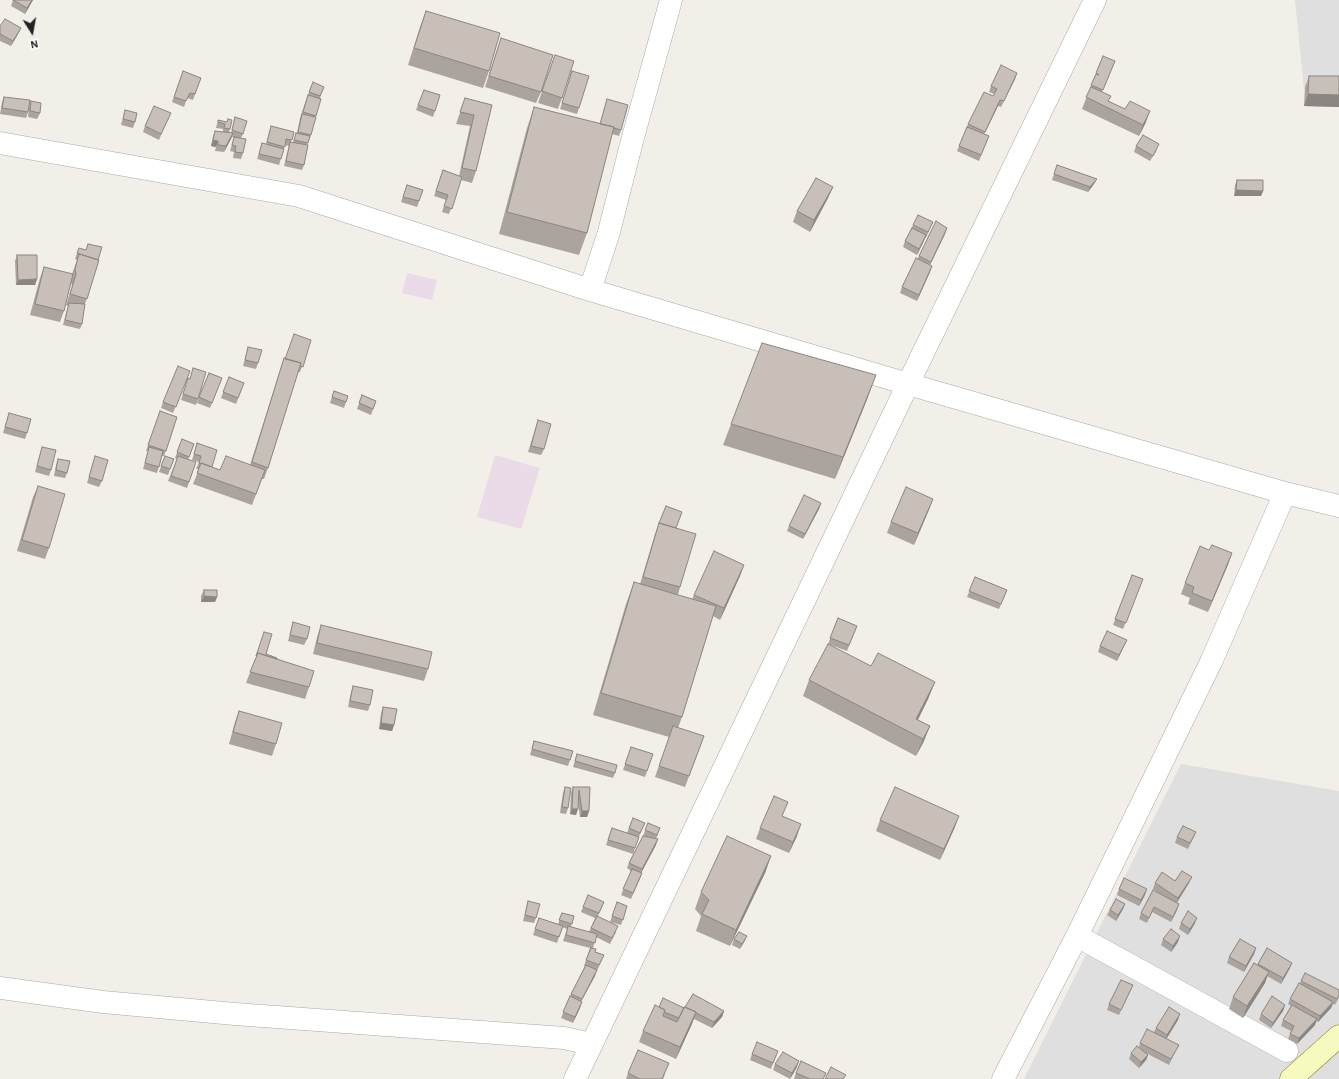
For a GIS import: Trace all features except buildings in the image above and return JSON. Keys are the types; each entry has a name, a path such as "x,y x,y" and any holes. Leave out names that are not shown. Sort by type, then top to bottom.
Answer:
{"main road":[{"path":"1290,1079 1339,1036"}],"street":[{"path":"590,290 609,232 632,141 671,0"},
{"path":"575,1079 1094,0"},
{"path":"0,143 299,196 590,290 1285,493 1339,506"},
{"path":"1003,1079 1077,936 1211,662 1285,493"},
{"path":"1077,936 1287,1051"},
{"path":"0,988 103,1002 235,1014 564,1038 591,1044"}],"shaded area":[{"path":"1295,0 1339,0 1339,100 1304,89"},
{"path":"407,273 437,280 432,300 402,293"},
{"path":"495,455 540,468 521,529 477,517"},
{"path":"1181,764 1339,791 1339,1079 1024,1079"}]}
